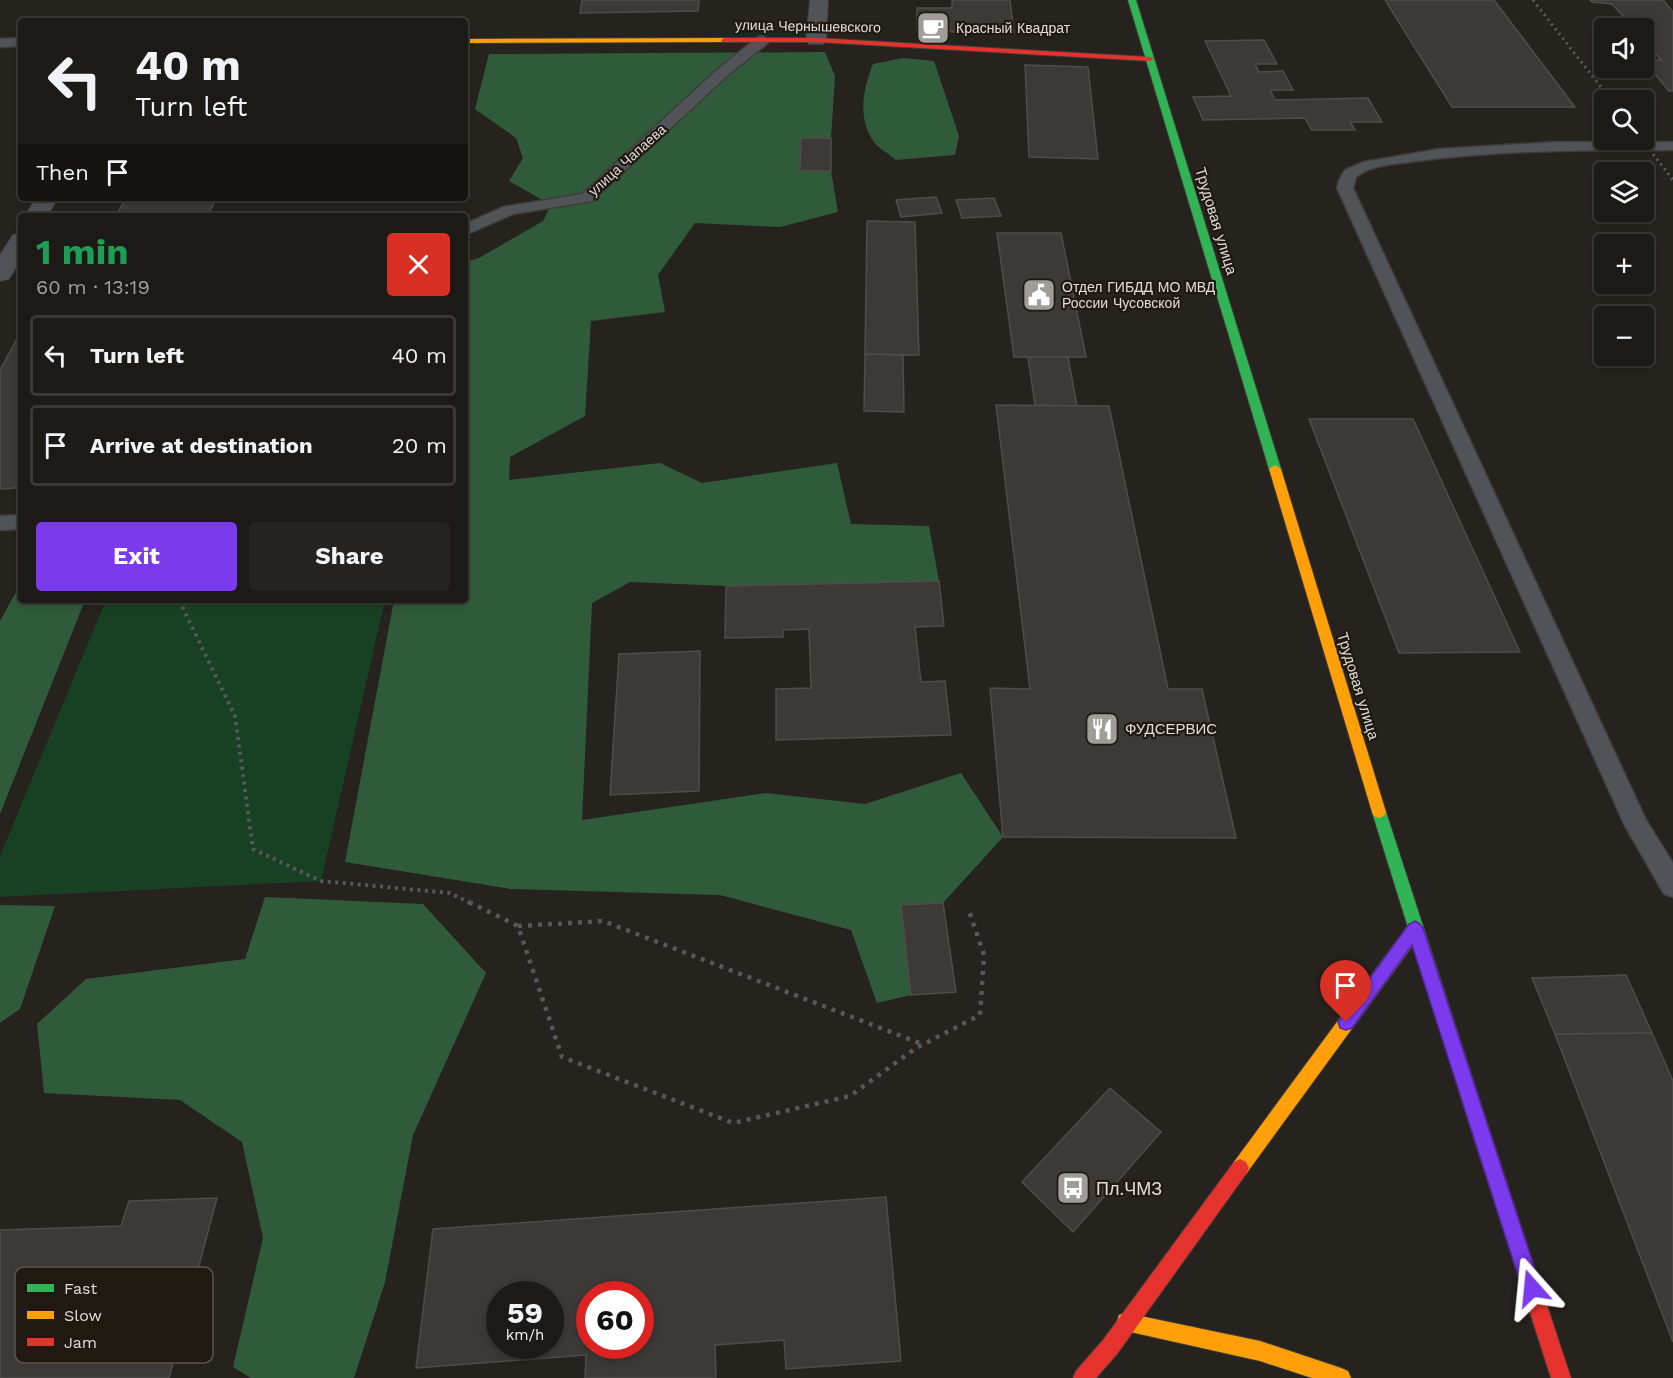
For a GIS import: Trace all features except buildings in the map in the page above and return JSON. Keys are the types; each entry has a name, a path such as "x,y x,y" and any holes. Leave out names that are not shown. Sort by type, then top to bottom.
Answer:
{"main road":[{"name":"Трудовая улица","path":"1132,0 1415,928 1561,1378"},
{"name":"улица Чернышевского","path":"468,41 816,40 1150,59"},
{"path":"1083,1378 1110,1347 1415,928"},
{"path":"1126,1322 1260,1351 1341,1378"},
{"path":"1110,1347 1112,1368"}],"street":[{"path":"816,40 819,0"},
{"path":"0,274 18,245"}],"lane":[{"name":"улица Чапаева","path":"468,229 509,210 587,198 723,72 763,40"},
{"path":"0,43 18,42"},
{"path":"1673,146 1523,148 1436,156 1364,166 1351,172 1345,182 1345,188 1637,826 1673,886"},
{"path":"0,523 18,522"}],"path":[{"path":"180,603 235,716 253,849 321,881 450,893 518,926 603,921 922,1044"},
{"path":"518,926 562,1057 734,1123 850,1096 922,1044 980,1015 984,955 969,912"}],"green space":[{"path":"825,52 835,76 831,138 802,138 800,171 831,171 838,212 780,227 695,223 658,275 665,312 591,321 585,416 510,457 509,480 660,463 702,483 837,463 851,524 929,526 939,581 726,586 630,582 592,603 582,820 766,793 865,804 961,773 1003,837 943,903 901,906 911,995 877,1003 851,930 720,895 511,889 345,862 393,603 468,603 468,261 479,258 543,221 551,205 509,181 523,158 516,138 475,109 489,54"},
{"path":"903,58 934,61 959,136 955,155 896,160 876,145 869,133 865,123 863,103 873,64"},
{"path":"18,588 18,603 84,603 0,814 0,621"},
{"path":"105,603 384,603 321,881 0,897 0,856"},
{"path":"265,897 423,904 486,973 413,1135 385,1282 354,1378 251,1378 233,1367 263,1238 242,1142 180,1100 44,1093 37,1024 86,979 245,959"},
{"path":"0,905 55,906 20,1009 0,1023"}],"railway":[{"path":"1533,0 1603,90"},
{"path":"1650,150 1673,180"}],"traffic: fast":[{"path":"1132,0 1275,469"},
{"path":"1379,812 1480,1129"}],"traffic: slow":[{"path":"468,41 725,40"},
{"path":"1275,469 1379,812"},
{"path":"1240,1168 1415,929"},
{"path":"1126,1322 1260,1351 1341,1378"}],"traffic: jam":[{"path":"725,40 816,40 1150,59"},
{"path":"1480,1129 1561,1378"},
{"path":"1083,1378 1110,1347 1240,1168"}],"place":[{"name":"Красный Квадрат","path":"933,28"},
{"name":"Отдел ГИБДД МО МВД России Чусовской","path":"1039,295"},
{"name":"ФУДСЕРВИС","path":"1102,729"},
{"name":"Пл.ЧМЗ","path":"1073,1188"}],"route":[{"path":"1346,1022 1415,928 1532,1288"}]}
